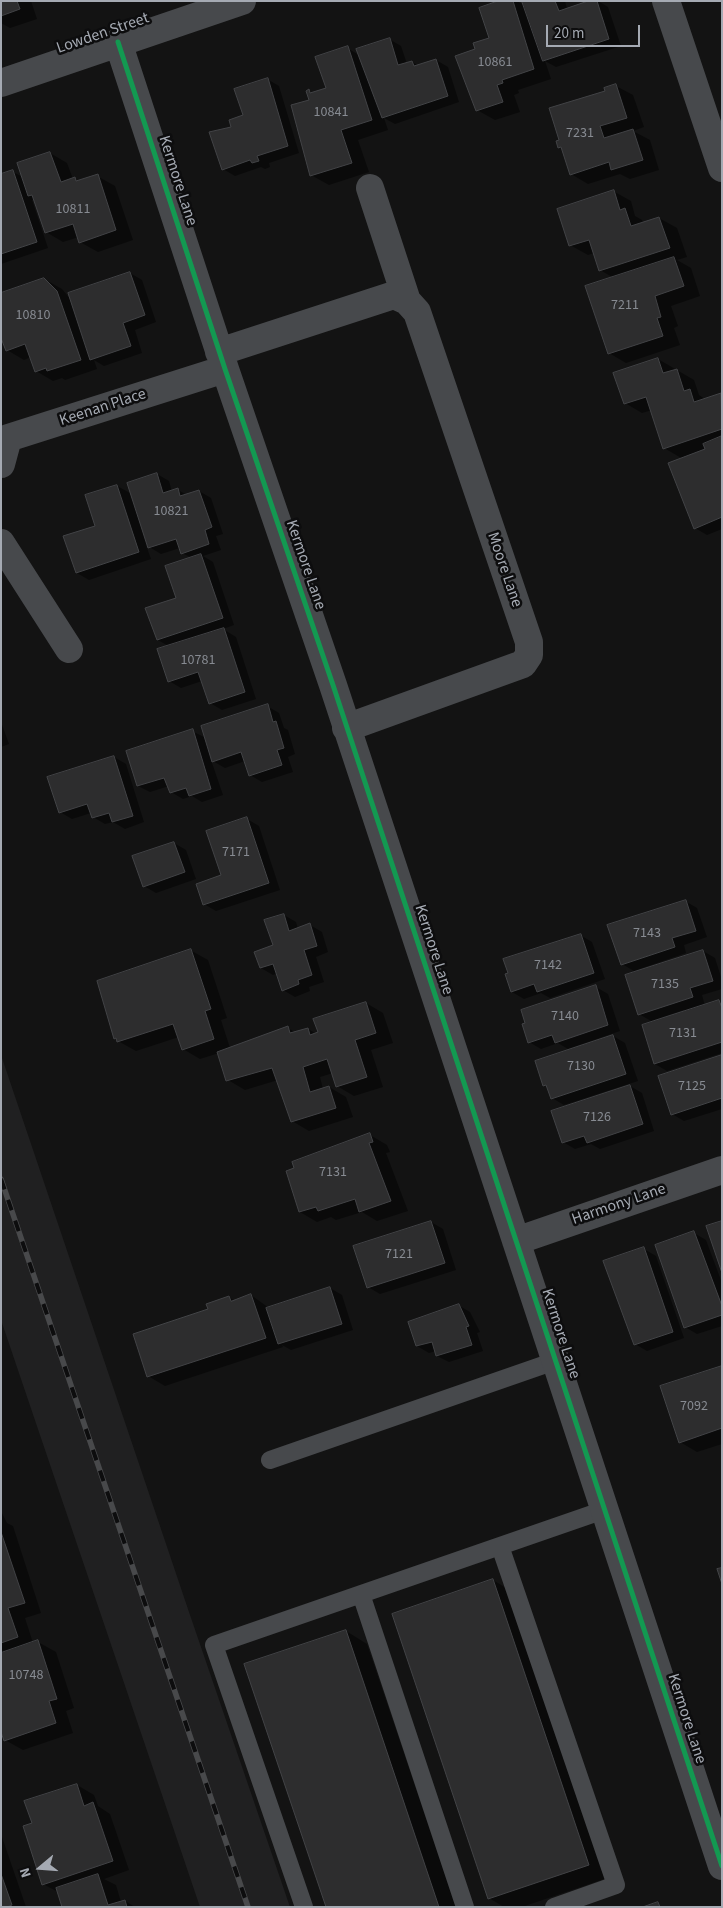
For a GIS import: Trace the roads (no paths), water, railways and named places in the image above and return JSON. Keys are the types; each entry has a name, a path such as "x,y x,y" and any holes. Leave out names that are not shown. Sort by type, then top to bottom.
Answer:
{"street":[{"name":"Lowden Street","path":"1,82 242,1"},
{"path":"666,1 722,168"},
{"name":"Kermore Lane","path":"118,42 722,1866"},
{"name":"Moore Lane","path":"346,728 523,664 529,655 529,642 417,312 407,301 370,188"},
{"path":"222,360 394,295 407,301"},
{"name":"Keenan Place","path":"1,464 8,438 222,360"},
{"path":"1,544 68,649"},
{"name":"Harmony Lane","path":"516,1241 722,1170"}],"lane":[{"path":"270,1460 556,1361"},
{"path":"304,1907 214,1645 604,1510"},
{"path":"500,1546 616,1886 554,1907"},
{"path":"361,1594 465,1907"}],"railway":[{"path":"1,1179 248,1907"}]}
